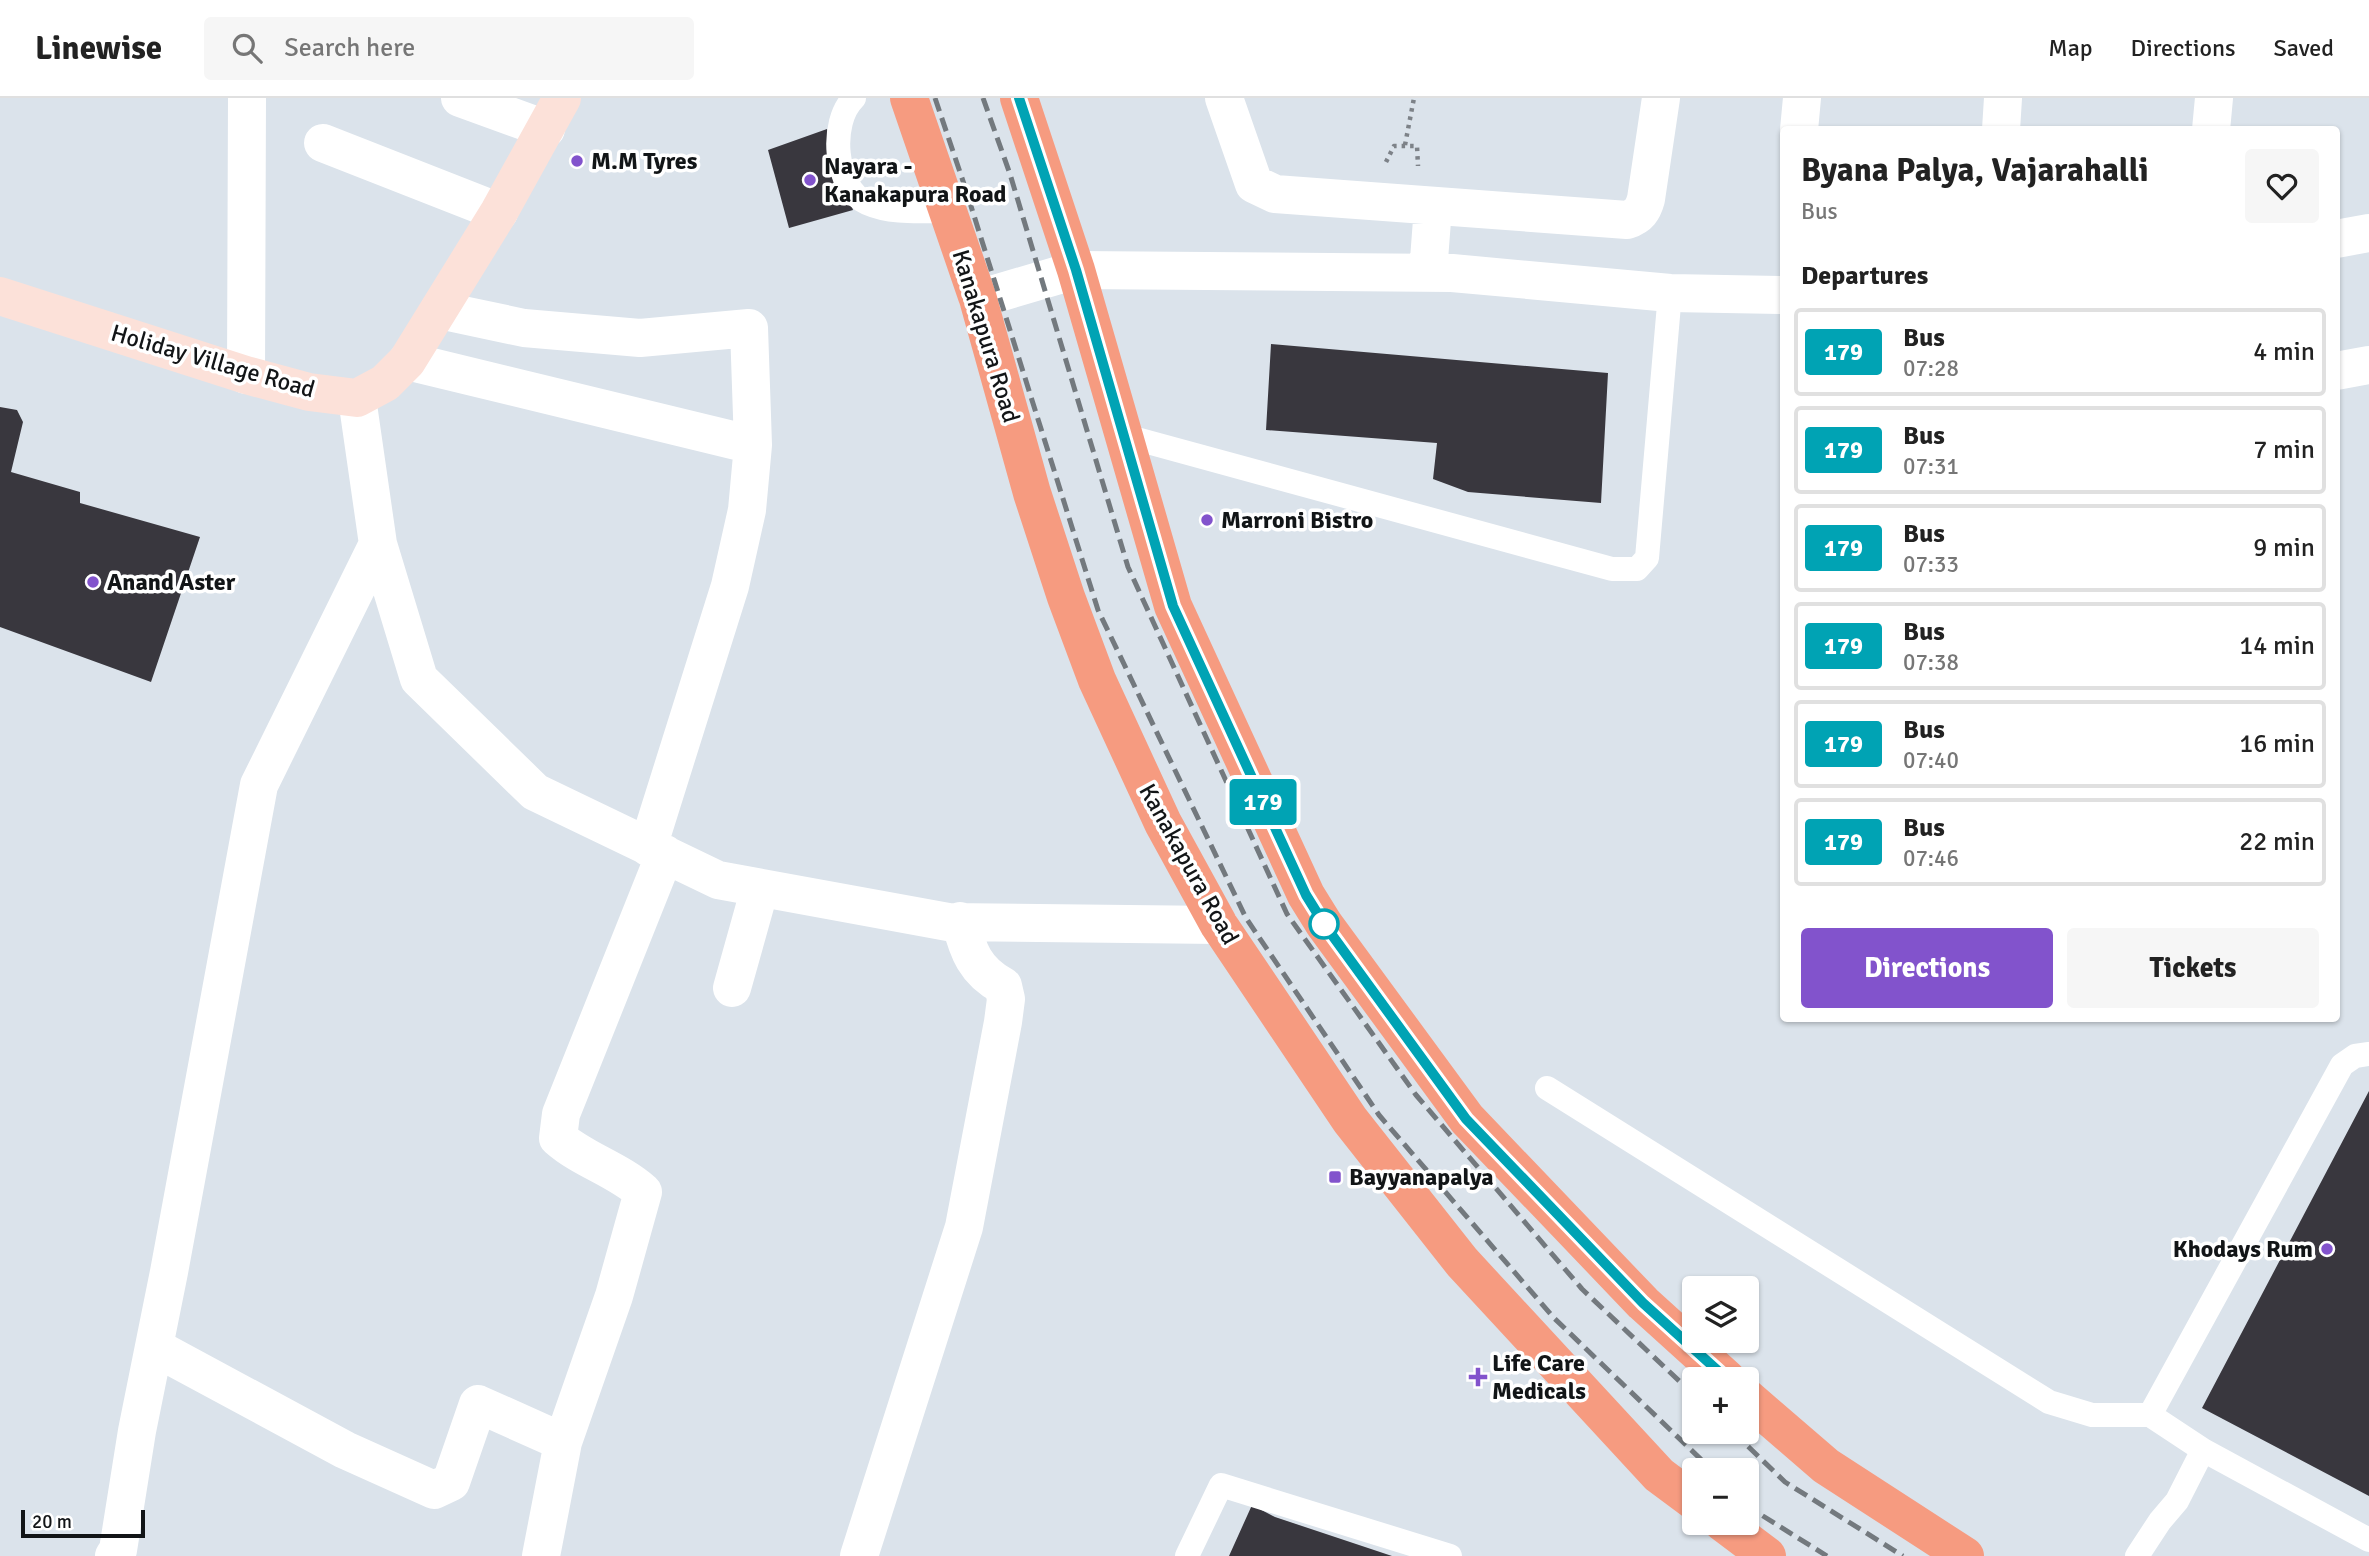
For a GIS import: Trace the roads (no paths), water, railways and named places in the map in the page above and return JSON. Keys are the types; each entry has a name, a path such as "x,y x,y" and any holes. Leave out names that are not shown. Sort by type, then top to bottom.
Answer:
{"highway":[{"name":"Kanakapura Road","path":"909,98 978,299 1032,493 1097,680 1163,823 1219,925 1350,1120 1462,1262 1659,1475 1682,1492"},
{"path":"1019,98 1076,270 1173,606 1306,895 1324,924 1466,1119 1643,1303 1714,1367"},
{"path":"1759,1408 1826,1466 1965,1556"}],"street":[{"path":"246,375 247,98"},
{"path":"460,98 554,113 499,212 407,361 385,383 357,398 378,544 419,679 535,792 718,880 948,922 1219,925"},
{"path":"1224,98 1254,184 1275,194 1628,220 1637,216 1646,198 1661,98"},
{"path":"1799,126 1802,98"},
{"path":"2001,126 2003,98"},
{"path":"2211,126 2214,98"},
{"path":"323,143 499,212"},
{"path":"1440,273 1442,207"},
{"path":"2340,238 2369,233"},
{"path":"978,299 1076,270 1440,273 1670,293 1780,291"},
{"name":"Holiday Village Road","path":"0,296 246,375 309,392 357,398"},
{"path":"439,310 524,328 640,338 749,328 753,444 747,510 730,586 656,850 561,1114 558,1138 569,1147 629,1179 643,1192 614,1296 563,1442 541,1556"},
{"path":"407,361 753,444"},
{"path":"2340,370 2369,365"},
{"path":"114,1556 118,1550 137,1431 258,785 378,544"},
{"path":"732,988 760,887"},
{"path":"869,1552 964,1227 1003,1022 1006,999 1003,986 986,977 967,948 960,921"},
{"path":"154,1347 345,1450 434,1490 451,1482 478,1404 563,1442"}],"lane":[{"path":"854,98 847,104 838,124 838,151 848,186 863,202 887,210 947,211"},
{"path":"1122,435 1612,569 1637,569 1647,558 1670,293"},
{"path":"2150,1415 2342,1065 2356,1056 2369,1054"},
{"path":"1547,1087 2049,1402 2092,1415 2150,1415 2203,1450 2369,1539"},
{"path":"2137,1556 2177,1501 2203,1450"},
{"path":"1187,1556 1221,1485 1450,1556"}],"railway":[{"path":"935,98 1098,610 1246,918 1379,1115 1554,1318 1700,1458"},
{"path":"983,98 1010,174 1128,567 1287,914 1416,1095 1582,1289 1682,1384"},
{"path":"1745,1444 1785,1482 1903,1556"},
{"path":"1759,1514 1827,1556"}],"place":[{"name":"M.M Tyres","path":"577,161"},
{"name":"Nayara - Kanakapura Road","path":"810,180"},
{"name":"Marroni Bistro","path":"1207,520"},
{"name":"Anand Aster","path":"93,582"},
{"name":"Bayyanapalya","path":"1335,1177"},
{"name":"Khodays Rum","path":"2327,1249"},
{"name":"Life Care Medicals","path":"1478,1377"}]}
